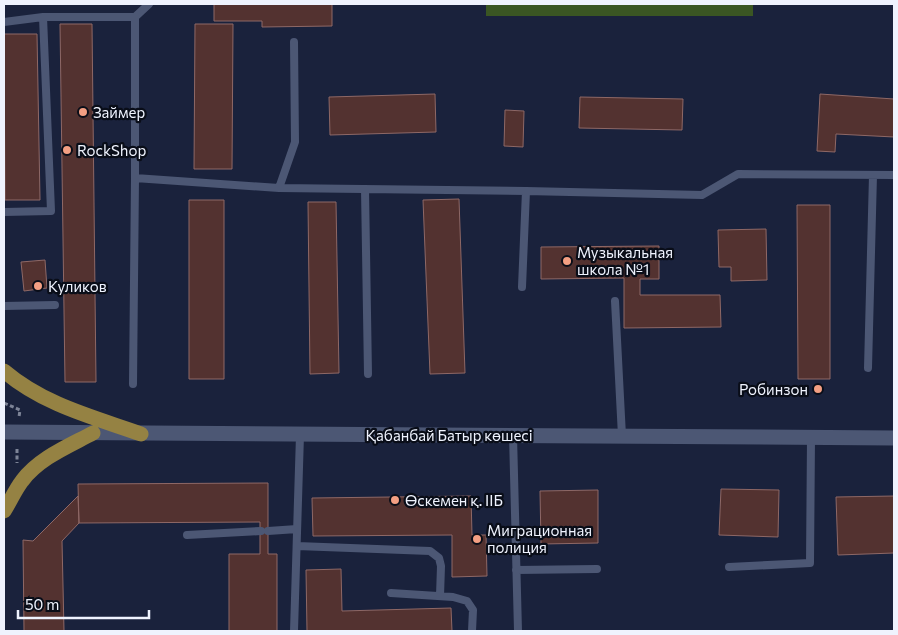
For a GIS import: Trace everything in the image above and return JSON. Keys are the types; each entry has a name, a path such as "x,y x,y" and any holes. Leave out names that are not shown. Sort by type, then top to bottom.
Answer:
{"main road":[{"path":"4,371 19,384 54,404 141,434"},
{"path":"4,512 22,481 39,464 93,433"}],"street":[{"name":"Қабанбай Батыр көшесі","path":"4,432 894,438"}],"lane":[{"path":"4,22 43,17 135,17 149,4"},
{"path":"4,212 51,212 43,17"},
{"path":"134,384 135,17"},
{"path":"279,188 295,142 294,42"},
{"path":"135,178 279,188 702,195 738,174 894,175"},
{"path":"868,368 873,175"},
{"path":"365,189 368,374"},
{"path":"522,287 526,191"},
{"path":"616,301 622,436"},
{"path":"4,306 55,305"},
{"path":"294,631 300,435"},
{"path":"513,435 518,631"},
{"path":"729,567 810,563 810,438"},
{"path":"187,535 297,529"},
{"path":"297,546 430,552 439,558 441,566 440,596"},
{"path":"516,570 597,569"},
{"path":"390,594 453,597 467,601 473,610 472,631"}],"path":[{"path":"4,403 20,410 18,418"}],"green space":[{"path":"486,4 753,4 753,16 486,16"}],"building":[{"path":"214,4 332,4 332,26 262,27 262,21 214,21"},
{"path":"60,24 92,24 96,382 65,382"},
{"path":"195,24 233,24 232,169 194,169"},
{"path":"4,34 37,34 40,200 5,200"},
{"path":"435,94 436,132 330,135 329,97"},
{"path":"820,94 894,99 894,137 836,134 835,152 817,151"},
{"path":"580,97 683,99 682,130 579,128"},
{"path":"505,110 524,111 523,147 504,146"},
{"path":"459,199 465,373 430,374 423,200"},
{"path":"189,200 224,200 224,379 189,379"},
{"path":"308,202 336,202 339,373 310,374"},
{"path":"797,205 830,205 830,379 798,379"},
{"path":"766,229 767,280 731,281 731,267 719,267 718,230"},
{"path":"659,246 659,279 640,279 640,295 720,295 721,327 624,328 624,278 541,279 541,247"},
{"path":"45,260 47,288 24,291 21,262"},
{"path":"268,483 268,554 277,554 277,631 229,631 229,554 260,554 260,522 79,523 78,484"},
{"path":"721,489 779,490 778,537 719,535"},
{"path":"598,490 598,543 541,544 540,491"},
{"path":"78,496 79,523 62,541 64,631 24,631 23,540 33,541"},
{"path":"471,496 472,535 486,535 487,576 452,577 452,535 313,536 312,498"},
{"path":"894,496 894,553 838,555 836,497"},
{"path":"341,569 342,611 451,608 452,631 307,631 306,570"}],"place":[{"name":"Займер","path":"83,112"},
{"name":"RockShop","path":"67,150"},
{"name":"Музыкальная школа №1","path":"567,261"},
{"name":"Куликов","path":"38,286"},
{"name":"Робинзон","path":"818,389"},
{"name":"Өскемен қ. ІІБ","path":"395,500"},
{"name":"Миграционная полиция","path":"477,539"}]}
